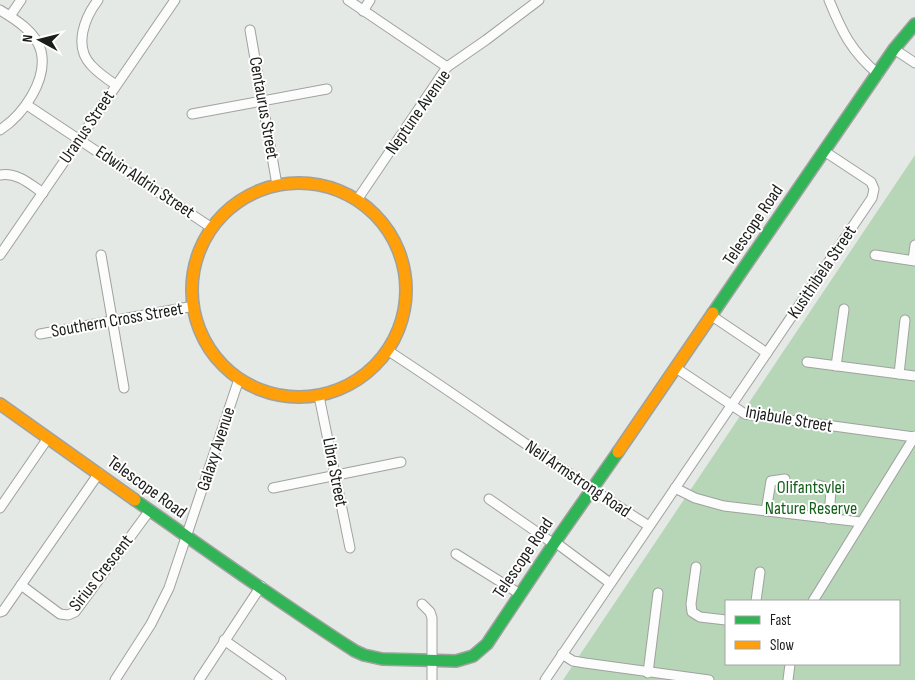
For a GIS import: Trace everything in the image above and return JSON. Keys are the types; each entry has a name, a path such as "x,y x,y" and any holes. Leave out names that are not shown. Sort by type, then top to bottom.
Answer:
{"street":[{"path":"10,16 20,0"},
{"path":"98,0 83,27 83,50 91,66 116,85"},
{"name":"Uranus Street","path":"0,255 175,0"},
{"path":"348,0 447,67"},
{"path":"363,11 370,0"},
{"name":"Neptune Avenue","path":"357,200 447,67 494,35 539,0"},
{"path":"829,0 847,41 862,60 878,74"},
{"path":"0,10 24,26 33,36 41,51 41,70 27,105 0,130"},
{"name":"Telescope Road","path":"0,404 186,537 355,651 364,655 382,658 432,661 463,660 478,653 487,644 554,543 712,316 894,48 915,24"},
{"name":"Centaurus Street","path":"250,30 277,185"},
{"path":"894,48 915,63"},
{"path":"192,114 327,89"},
{"name":"Edwin Aldrin Street","path":"27,105 81,139 212,228"},
{"name":"Kusithibela Street","path":"732,406 873,196 874,189 871,182 824,151"},
{"path":"0,174 15,175 43,193"},
{"path":"298,183 319,185 357,200 385,227 398,250 403,269 406,288 403,314 399,327 387,350 379,361 358,380 346,387 319,396 298,398 278,395 258,389 239,379 222,365 208,348 199,327 194,306 192,290 194,273 201,250 212,228 225,213 241,201 258,191 277,185 298,183"},
{"path":"875,255 914,260 915,245"},
{"path":"101,255 124,388"},
{"name":"Southern Cross Street","path":"40,334 194,306"},
{"path":"836,366 844,309"},
{"path":"712,316 767,353"},
{"path":"899,374 904,320"},
{"name":"Neil Armstrong Road","path":"387,350 438,383 592,490 649,526 732,406"},
{"path":"807,362 915,376"},
{"name":"Injabule Street","path":"676,368 745,414 915,437"},
{"name":"Galaxy Avenue","path":"116,680 163,602 239,379"},
{"name":"Libra Street","path":"319,396 350,548"},
{"path":"814,600 915,437"},
{"path":"0,508 48,438"},
{"path":"273,488 402,462"},
{"path":"2,612 99,474"},
{"path":"766,511 770,481 785,479"},
{"path":"818,485 831,489 829,519"},
{"path":"675,488 695,498 715,504 861,522"},
{"path":"489,498 610,583"},
{"name":"Sirius Crescent","path":"21,585 60,614 75,612 150,510"},
{"path":"545,680 649,526"},
{"path":"456,554 520,594"},
{"path":"696,567 691,604 692,612 700,617 725,620"},
{"path":"756,600 760,572"},
{"path":"199,680 261,586"},
{"path":"648,673 658,593"},
{"path":"422,604 430,612 432,618 432,680"},
{"path":"224,640 281,680"},
{"path":"562,654 577,662 709,680"},
{"path":"788,680 790,665"}],"green space":[{"name":"Olifantsvlei Nature Reserve","path":"915,155 915,680 563,680"}],"traffic: fast":[{"path":"713,313 894,49 915,24"},
{"path":"135,500 272,596 355,651 382,659 456,661 473,656 487,644 618,452"}],"traffic: slow":[{"path":"299,183 320,185 340,191 358,201 381,222 398,249 404,269 406,290 404,311 398,331 388,349 367,372 340,389 320,395 299,397 278,395 258,389 240,379 217,358 200,331 194,311 192,290 194,269 200,249 210,231 231,208 258,191 278,185 299,183"},
{"path":"618,452 713,313"},
{"path":"0,404 135,500"}]}
